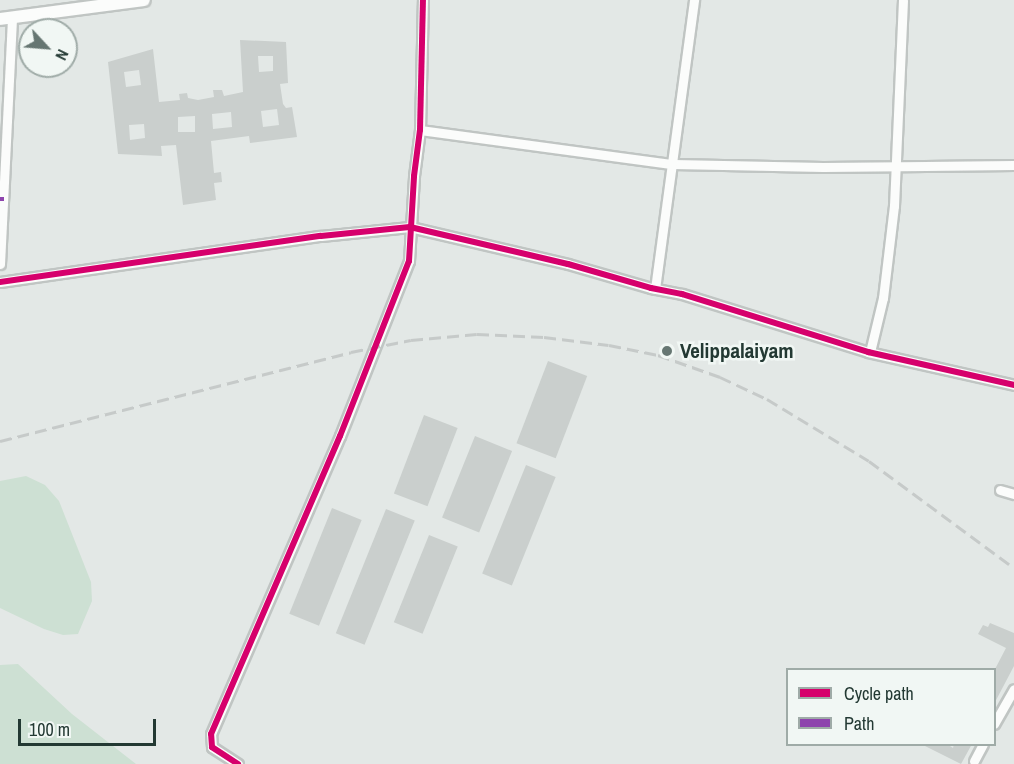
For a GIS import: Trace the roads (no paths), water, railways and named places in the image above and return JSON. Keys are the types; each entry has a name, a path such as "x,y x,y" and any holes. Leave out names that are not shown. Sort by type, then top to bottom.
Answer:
{"main road":[{"path":"6,18 111,2 144,0"}],"street":[{"path":"237,764 213,749 211,734 367,371 409,261 410,227 420,130 423,0"},
{"path":"655,289 674,164 694,0"},
{"path":"870,352 887,270 895,167 903,0"},
{"path":"0,264 6,18"},
{"path":"420,130 674,164 895,167 1014,165"},
{"path":"0,282 321,236 410,227 568,264 602,276 682,294 870,352 1014,385"},
{"path":"1000,489 1014,494"},
{"path":"996,720 1014,689"},
{"path":"974,761 982,746"}],"railway":[{"path":"0,441 351,352 411,340 477,334 544,337 609,345 658,355 720,377 767,399 869,461 1014,568"}],"place":[{"name":"Velippalaiyam","path":"667,351"}]}
